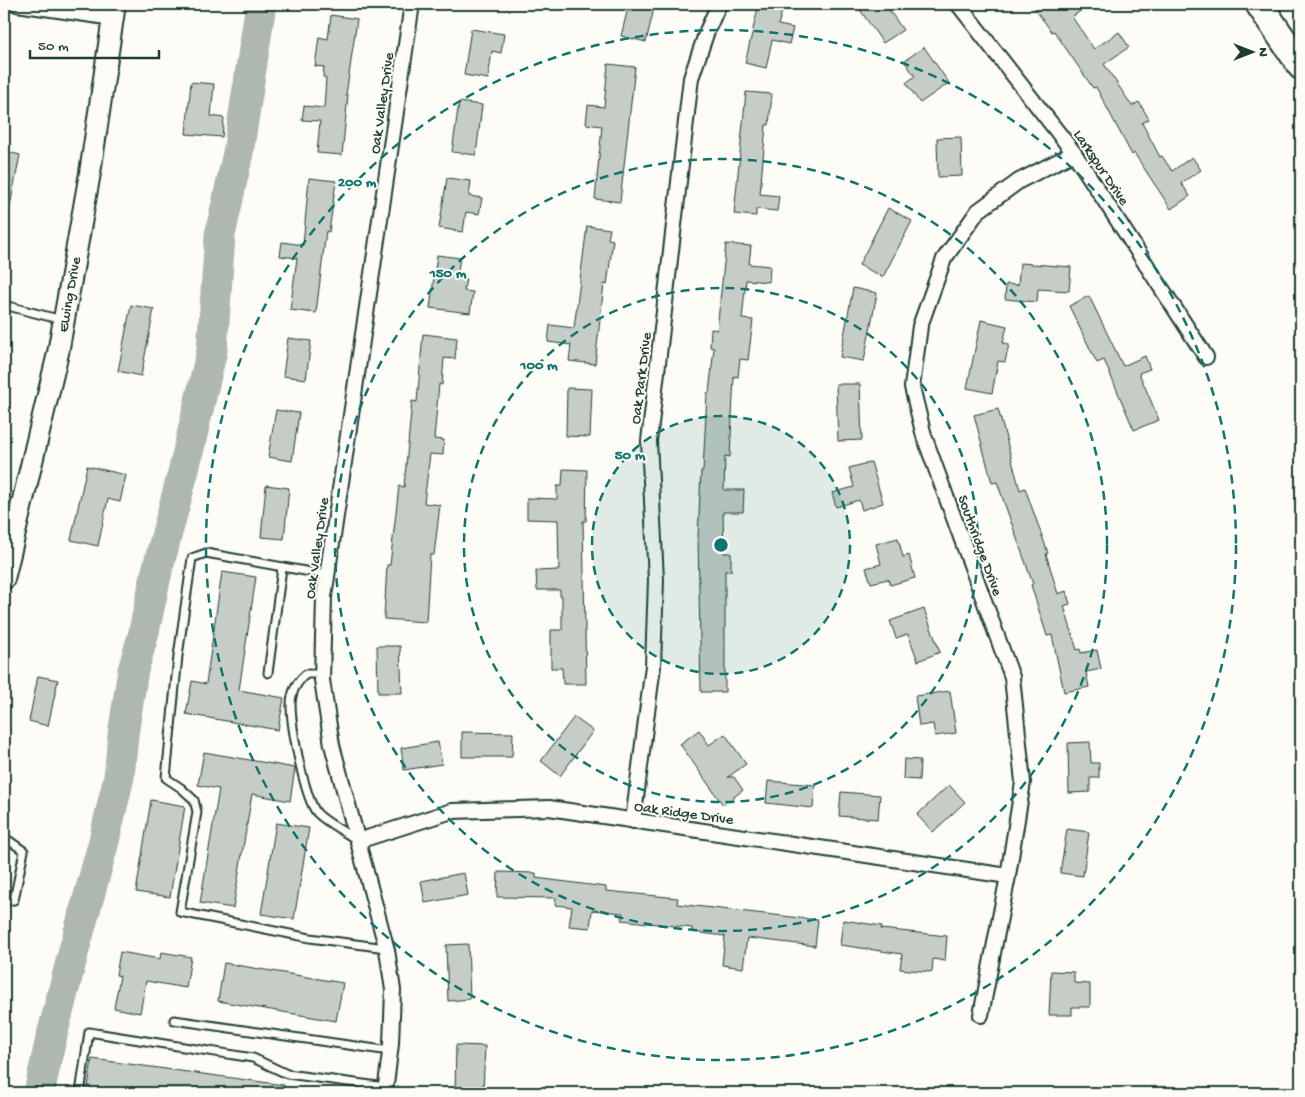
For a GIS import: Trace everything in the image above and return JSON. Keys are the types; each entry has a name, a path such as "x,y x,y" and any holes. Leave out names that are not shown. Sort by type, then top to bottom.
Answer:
{"highway":[{"path":"1259,4 1301,66"}],"main road":[{"name":"Ewing Drive","path":"4,579 58,353 90,173 114,11"}],"street":[{"path":"17,4 114,11"},
{"name":"Oak Valley Drive","path":"386,1090 393,990 386,948 332,745 322,674 324,597 412,4"},
{"name":"Oak Park Drive","path":"633,821 653,666 656,580 649,441 691,78 707,30 719,4"},
{"name":"Larkspur Drive","path":"958,4 1074,153 1206,357"},
{"name":"Southridge Drive","path":"981,1015 1008,876 1023,782 1012,677 924,436 912,387 920,326 944,259 978,211 1019,181 1074,153"},
{"name":"Oak Ridge Drive","path":"358,841 452,811 549,808 1008,876"}],"lane":[{"path":"4,305 64,320"},
{"path":"327,575 206,553 192,558 178,656 166,778 194,800 197,812 180,912 310,938 386,948"},
{"path":"268,673 282,568"},
{"path":"322,674 306,674 298,682 291,698 292,722 308,798 317,813 358,841"},
{"path":"4,837 24,851 14,900 4,901"},
{"path":"174,1020 390,1051"},
{"path":"80,1093 89,1032 253,1058 287,1074 386,1090"}],"building":[{"path":"629,4 655,4 646,42 621,36"},
{"path":"759,4 783,8 778,25 793,28 789,44 772,40 766,68 745,63"},
{"path":"856,4 885,4 903,30 883,43"},
{"path":"1031,4 1090,4 1072,17 1094,49 1119,32 1129,47 1104,64 1132,106 1139,102 1149,119 1142,123 1160,157 1162,156 1172,171 1192,157 1201,170 1181,183 1190,196 1171,209 1134,153 1132,155 1096,87 1093,88 1054,31 1052,32"},
{"path":"331,15 357,19 346,95 348,95 342,155 317,153 320,121 302,120 304,106 324,108 326,78 323,77 324,67 315,66 319,37 328,39"},
{"path":"471,29 504,34 501,53 492,51 488,79 464,75"},
{"path":"924,47 949,83 920,103 906,83 915,76 904,61"},
{"path":"608,64 635,67 620,202 595,199 602,126 586,124 588,105 604,107"},
{"path":"191,82 214,84 211,116 224,118 222,137 186,134"},
{"path":"746,92 772,94 769,125 766,125 760,194 779,196 777,211 756,209 756,216 734,214"},
{"path":"459,102 482,105 476,155 452,152"},
{"path":"961,137 962,176 938,177 937,138"},
{"path":"4,151 20,155 10,206 4,205"},
{"path":"309,178 336,181 329,232 326,231 316,313 290,310 297,258 280,256 282,242 303,245"},
{"path":"447,178 471,181 469,196 482,198 479,214 466,212 463,232 439,228"},
{"path":"888,208 912,221 883,277 859,265"},
{"path":"587,226 610,229 608,239 613,240 607,285 604,284 595,364 569,361 571,345 548,342 550,325 574,328"},
{"path":"726,244 751,246 749,264 770,266 769,282 746,280 742,319 753,320 748,360 740,359 738,377 734,376 730,457 725,456 724,490 744,490 743,512 723,512 724,553 731,553 731,571 725,571 725,692 701,692 698,538 701,471 703,471 707,393 709,393 714,348 710,347 711,329 717,330"},
{"path":"437,255 460,258 457,277 466,278 464,291 473,292 470,313 430,308"},
{"path":"1020,263 1071,267 1069,291 1038,289 1037,302 1005,299 1006,284 1018,285"},
{"path":"853,288 877,293 864,361 840,357"},
{"path":"1089,296 1123,366 1145,356 1150,369 1139,373 1159,420 1134,430 1104,360 1097,363 1069,306"},
{"path":"131,305 154,309 141,376 118,371"},
{"path":"981,320 1007,326 1003,343 1009,344 1005,362 998,361 992,393 967,388"},
{"path":"423,334 457,338 455,359 444,358 442,385 439,384 434,439 444,440 443,455 430,454 424,503 440,505 434,555 430,555 426,622 384,619 387,565 390,565 399,486 404,487 412,401 417,402"},
{"path":"288,338 311,341 306,379 283,376"},
{"path":"836,384 860,384 862,440 838,441"},
{"path":"567,388 592,389 590,437 566,436"},
{"path":"998,409 1020,490 1025,488 1048,553 1046,554 1058,594 1066,591 1070,604 1064,606 1077,650 1080,649 1081,653 1097,650 1101,669 1086,672 1089,687 1064,692 1052,635 1047,636 1031,585 1033,584 997,482 992,483 974,415"},
{"path":"276,410 299,413 292,461 268,457"},
{"path":"871,462 883,503 862,510 859,500 836,507 832,493 854,487 849,468"},
{"path":"87,466 126,475 120,502 108,499 98,546 71,540"},
{"path":"563,469 587,470 586,521 583,521 586,684 563,684 562,668 551,668 551,630 562,630 562,596 560,596 560,590 537,590 536,571 559,570 558,520 527,519 527,498 557,499 557,486 562,486"},
{"path":"266,485 289,488 284,539 261,537"},
{"path":"898,538 903,557 909,555 915,578 890,585 888,579 871,583 866,568 881,564 876,544"},
{"path":"222,572 256,577 239,690 284,698 278,730 186,714 192,681 206,684"},
{"path":"924,609 940,652 918,661 908,634 896,638 890,621"},
{"path":"377,646 400,646 402,693 378,693"},
{"path":"38,676 58,680 48,726 29,721"},
{"path":"950,691 956,733 935,736 933,724 919,726 915,696"},
{"path":"574,717 593,731 560,776 541,761"},
{"path":"699,730 709,745 725,734 746,764 728,777 734,777 743,790 723,805 680,744"},
{"path":"462,732 513,733 512,757 462,757"},
{"path":"438,742 442,764 404,770 401,748"},
{"path":"1090,742 1091,763 1099,763 1099,778 1090,778 1090,792 1069,793 1068,743"},
{"path":"204,752 295,768 290,801 252,794 233,908 200,903 219,789 198,785"},
{"path":"904,759 920,760 919,780 903,779"},
{"path":"768,781 815,785 813,808 766,803"},
{"path":"949,785 965,802 933,832 917,815"},
{"path":"841,792 880,795 878,819 839,816"},
{"path":"151,800 185,806 170,897 136,892"},
{"path":"276,823 309,828 294,919 261,914"},
{"path":"1067,829 1089,832 1083,876 1060,873"},
{"path":"498,872 536,873 536,878 606,887 606,891 678,898 677,904 818,920 815,946 747,938 743,968 722,965 725,936 692,932 692,928 622,920 623,913 592,910 590,928 569,926 572,907 555,905 556,898 497,897"},
{"path":"464,873 468,895 425,903 421,881"},
{"path":"843,920 882,926 881,929 947,936 945,961 933,959 932,972 900,969 902,954 840,945"},
{"path":"468,944 470,999 448,1001 446,945"},
{"path":"120,952 160,959 161,952 191,957 186,988 146,981 140,1013 114,1008 120,976 116,975"},
{"path":"224,963 343,983 336,1021 218,1001"},
{"path":"1051,971 1074,972 1074,983 1090,984 1090,1007 1072,1007 1072,1015 1049,1015"},
{"path":"456,1045 485,1046 483,1093 455,1093"},
{"path":"92,1059 284,1085 284,1093 87,1093"}],"waterway":[{"path":"39,1093 50,1043 103,845 119,777 133,670 143,636 157,571 184,469 212,350 220,235 238,153 261,4"}]}
